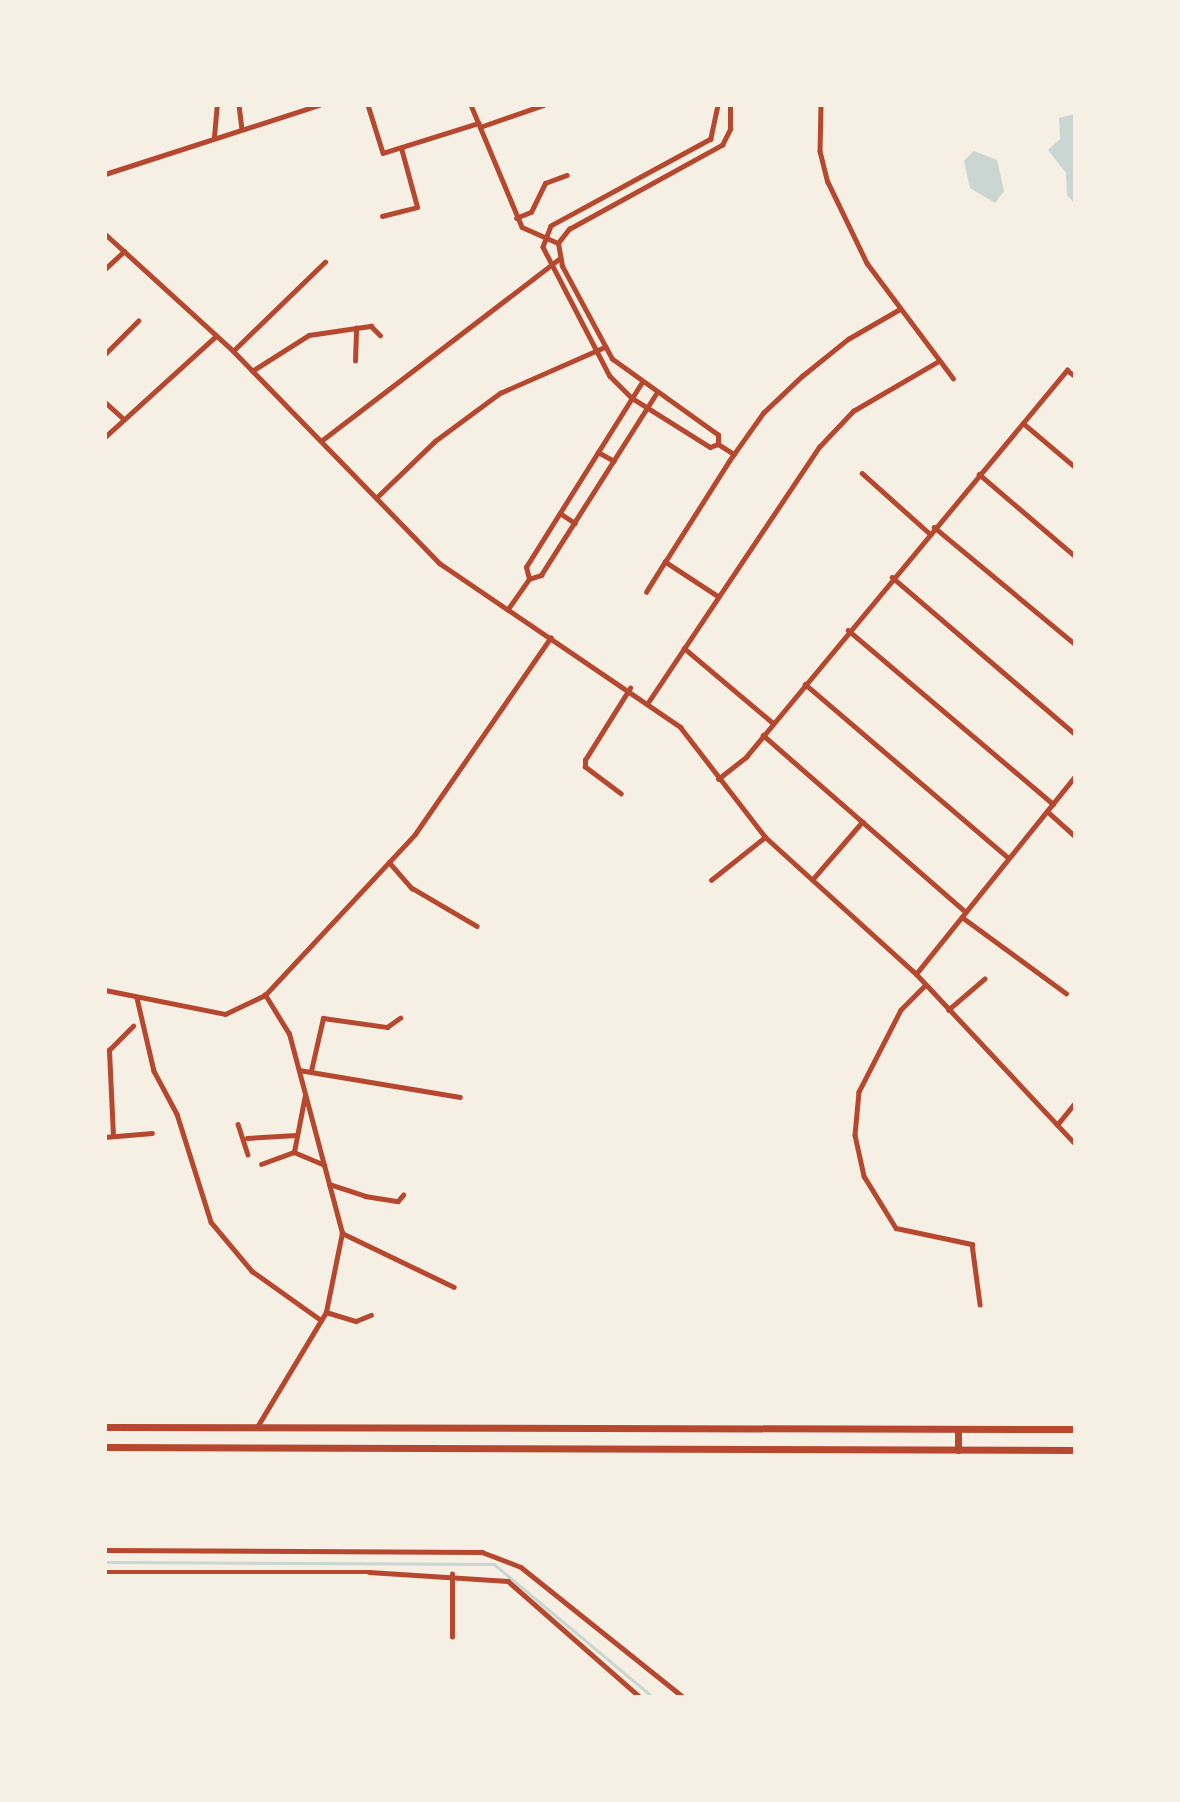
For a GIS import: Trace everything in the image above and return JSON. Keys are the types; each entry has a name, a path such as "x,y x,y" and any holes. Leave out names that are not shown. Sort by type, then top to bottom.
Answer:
{"highway":[{"path":"105,1427 1075,1429"},
{"path":"958,1429 958,1450"},
{"path":"105,1447 1075,1450"}],"street":[{"path":"215,137 217,105"},
{"path":"239,105 242,129"},
{"path":"105,174 319,105"},
{"path":"368,105 383,153 543,105"},
{"path":"471,105 516,218 543,240 558,243"},
{"path":"718,105 711,139 551,226 543,240 547,264 594,354 632,398 710,447 718,444"},
{"path":"718,444 718,435 641,384 605,347 560,258 558,243 569,229 722,145 730,129 730,105"},
{"path":"821,105 820,151 828,182 867,263 953,378"},
{"path":"382,216 417,207 401,148"},
{"path":"516,218 531,212 545,183 566,175"},
{"path":"105,234 233,351 439,562 649,701 680,727 765,837 916,974 1075,1144"},
{"path":"105,269 124,251"},
{"path":"321,441 547,264 560,258"},
{"path":"233,351 325,262"},
{"path":"646,592 763,413 802,376 848,339 901,309"},
{"path":"105,354 138,321"},
{"path":"252,371 293,340 374,326 380,335"},
{"path":"355,361 356,328"},
{"path":"105,437 216,337"},
{"path":"376,498 435,441 500,393 605,347"},
{"path":"649,701 819,447 853,411 939,361"},
{"path":"718,779 763,735 1067,370 1075,376"},
{"path":"529,579 526,567 641,384"},
{"path":"508,609 529,579 541,575 656,394"},
{"path":"105,402 124,419"},
{"path":"1023,423 1075,467"},
{"path":"718,444 734,454"},
{"path":"598,452 614,461"},
{"path":"862,473 929,533"},
{"path":"979,474 1075,556"},
{"path":"560,513 575,523"},
{"path":"934,527 1075,644"},
{"path":"665,562 717,596"},
{"path":"892,577 1075,734"},
{"path":"848,630 1053,804"},
{"path":"105,990 225,1014 265,995 389,862 484,740 551,637"},
{"path":"684,648 773,723"},
{"path":"804,684 1009,858"},
{"path":"621,794 584,768 584,760 630,688"},
{"path":"763,735 964,915 1066,993"},
{"path":"916,974 1075,776"},
{"path":"1047,811 1075,836"},
{"path":"812,880 862,822"},
{"path":"711,880 765,837"},
{"path":"389,862 420,894 477,926"},
{"path":"948,1010 984,979"},
{"path":"926,985 901,1010 859,1092 855,1135 864,1176 897,1228 972,1244 980,1304"},
{"path":"257,1428 326,1312 342,1233 289,1034 265,995"},
{"path":"136,998 154,1071 177,1114 211,1222 252,1271 321,1320"},
{"path":"311,1071 323,1018 387,1027 400,1018"},
{"path":"113,1136 109,1050 133,1026"},
{"path":"299,1070 460,1097"},
{"path":"293,1152 305,1094"},
{"path":"1057,1126 1075,1103"},
{"path":"238,1124 247,1138 248,1154"},
{"path":"105,1137 152,1133"},
{"path":"247,1138 296,1135"},
{"path":"261,1164 293,1152 324,1165"},
{"path":"329,1184 365,1196 398,1201 403,1195"},
{"path":"342,1233 454,1287"},
{"path":"326,1312 356,1321 371,1315"},
{"path":"105,1550 482,1552 521,1567 683,1697"},
{"path":"105,1572 452,1574 508,1581 640,1697"},
{"path":"452,1574 452,1637"}],"shaded area":[{"path":"1075,114 1075,204 1067,195 1066,173 1048,150 1060,139 1059,118"},
{"path":"974,151 997,160 1004,191 995,203 970,188 964,161"}],"waterway":[{"path":"105,1562 494,1564 653,1697"}]}
